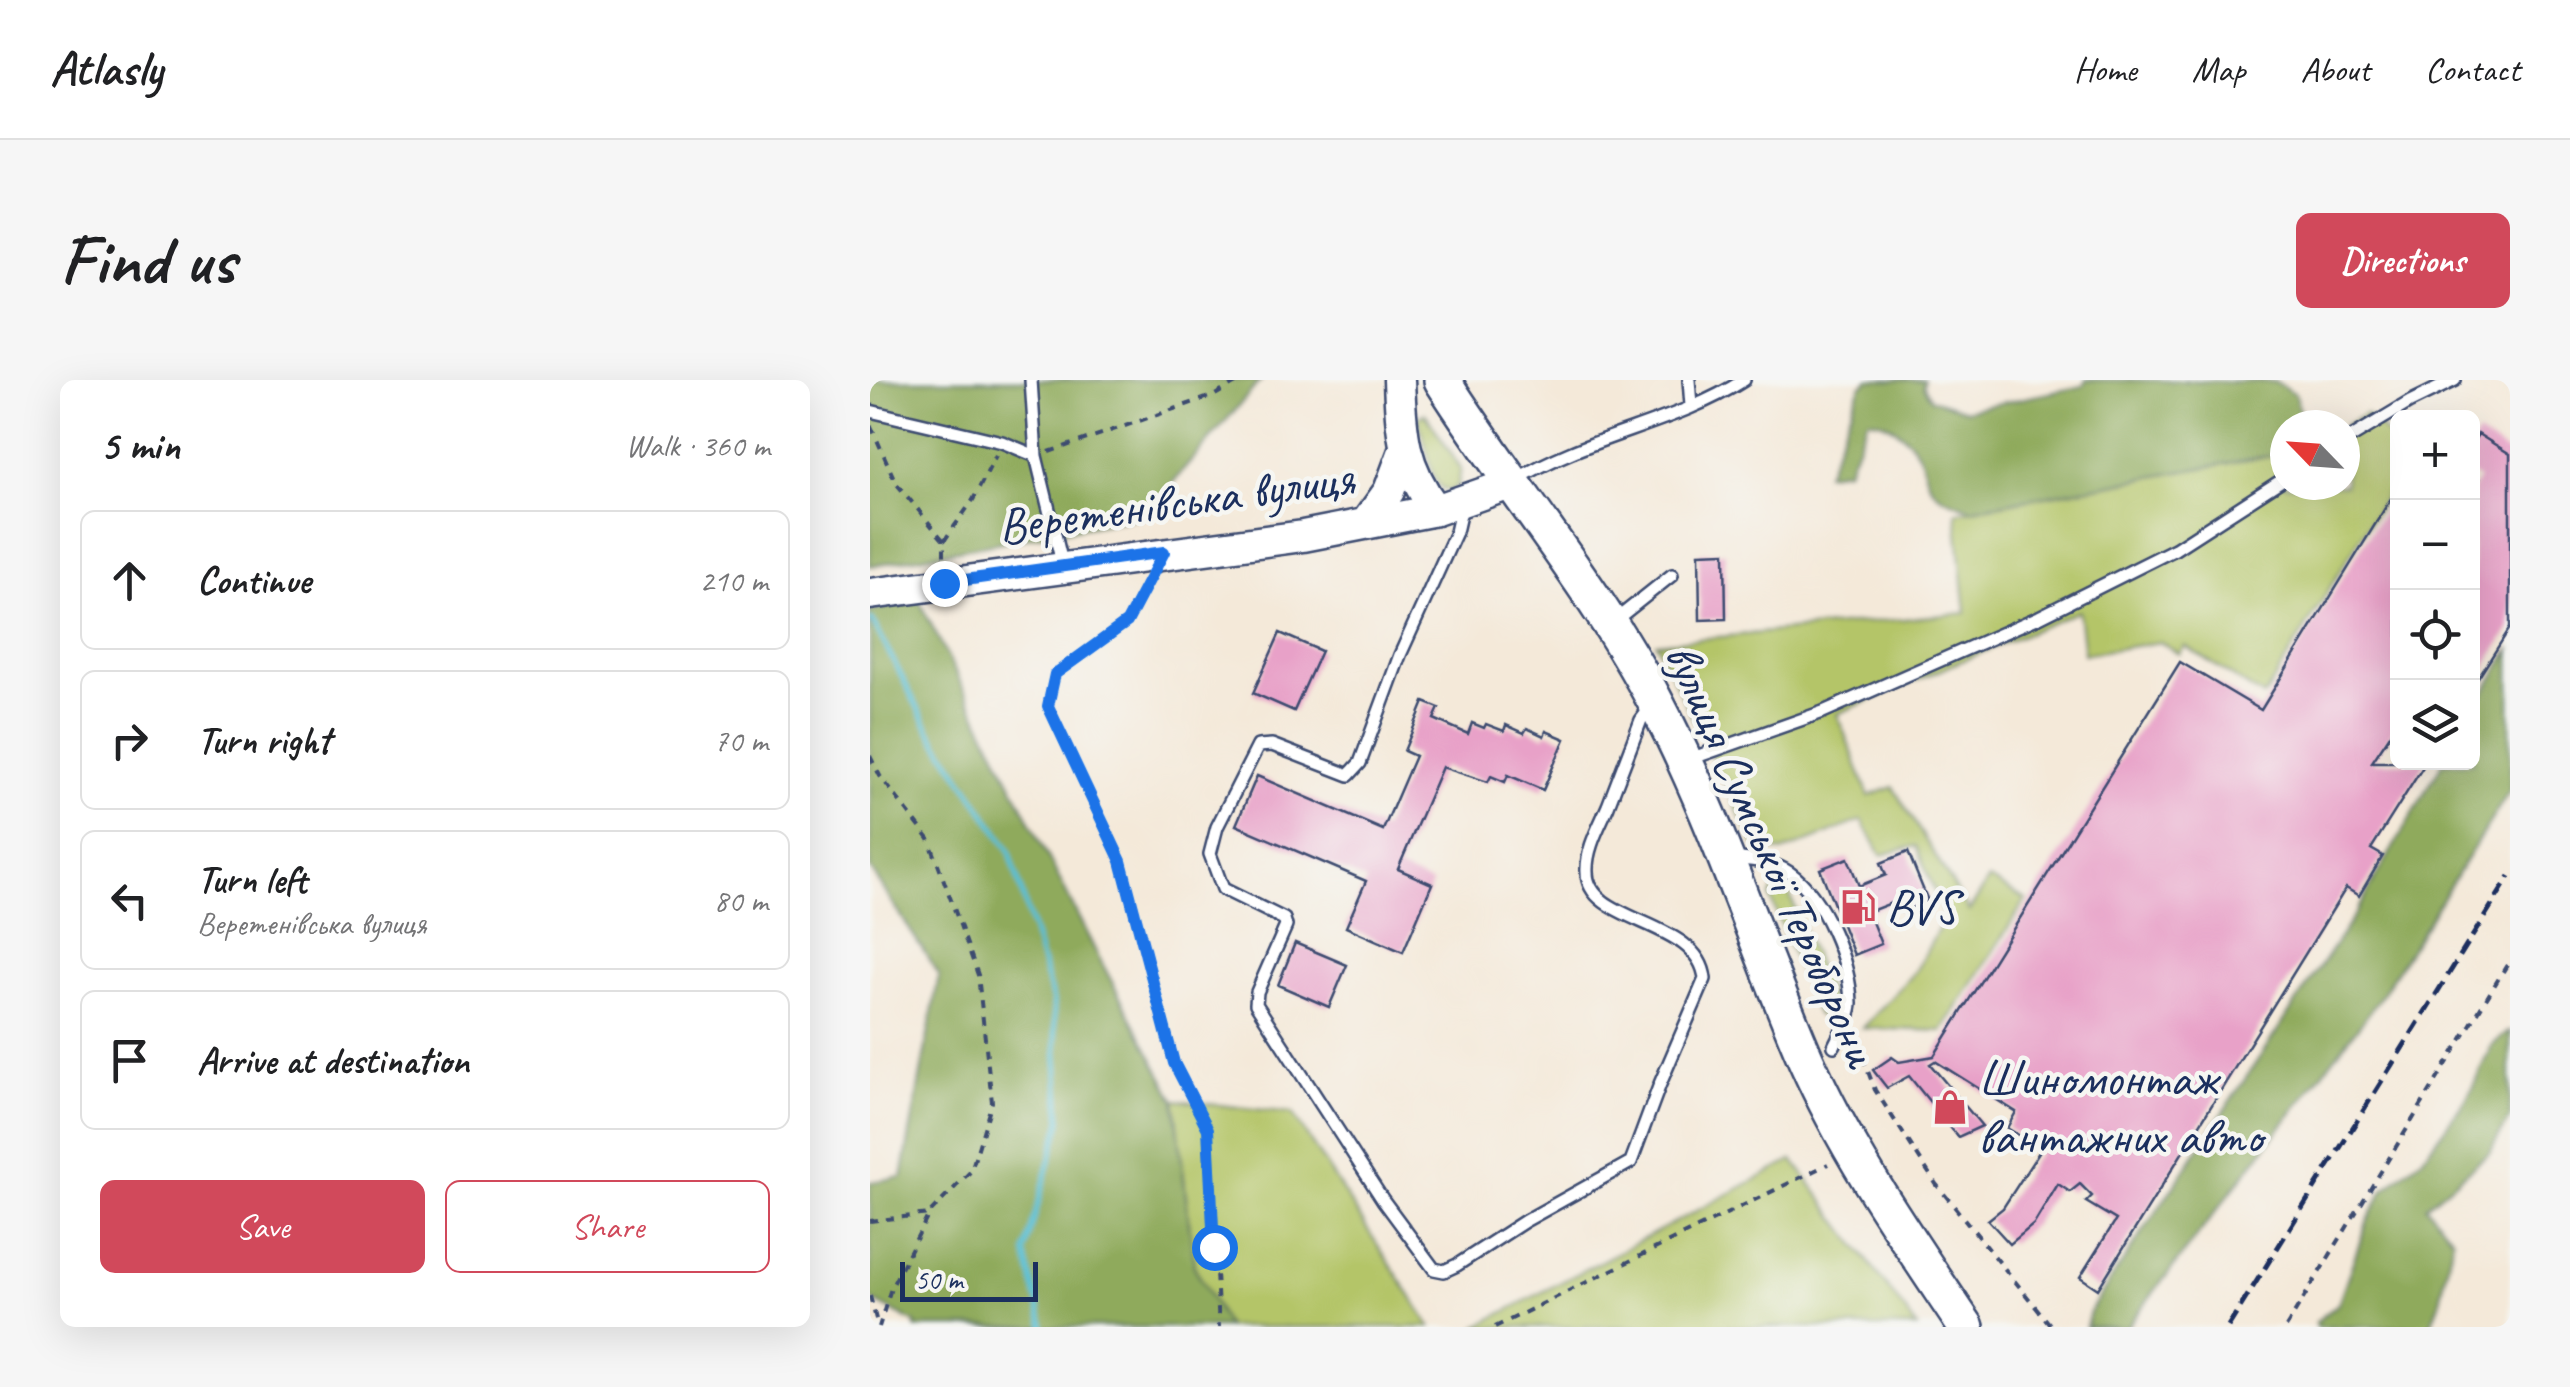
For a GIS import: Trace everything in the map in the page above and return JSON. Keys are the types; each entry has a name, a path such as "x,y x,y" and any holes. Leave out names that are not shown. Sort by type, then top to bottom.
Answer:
{"main road":[{"name":"вулиця Сумської Тероборони","path":"1442,380 1610,624 1656,701 1808,1064 1880,1196 1966,1327"}],"street":[{"path":"1398,380 1404,451 1418,486 1450,506"},
{"path":"1366,523 1389,491 1404,451"},
{"name":"Веретенівська вулиця","path":"870,594 1303,536 1450,506 1510,484"}],"lane":[{"path":"1031,380 1036,456 1063,567"},
{"path":"1689,380 1690,406"},
{"path":"1510,484 1549,459 1690,406 1744,380"},
{"path":"2360,432 2456,380"},
{"path":"870,411 1002,442 1036,456"},
{"path":"1684,761 1822,712 2040,617 2175,549 2270,488"},
{"path":"1450,506 1456,532 1400,655 1360,763 1349,775 1272,745 1258,746 1217,827 1210,854 1223,888 1284,918 1286,926 1256,992 1256,1004 1383,1200 1434,1269 1444,1271 1457,1264 1631,1162 1639,1148 1660,1084 1704,979 1704,966 1696,954 1665,931 1606,903 1592,890 1586,875 1589,852 1640,720 1656,701"},
{"path":"1610,624 1672,575"},
{"path":"1724,857 1768,862 1790,873 1820,902 1844,966 1852,1006 1834,1046"}],"path":[{"path":"1036,456 1197,402 1240,380"},
{"path":"870,424 896,482 944,541"},
{"path":"944,583 944,541 973,500 1002,442"},
{"path":"1164,552 1127,622 1055,674 1048,706 1121,861 1174,1063 1208,1129 1219,1327"},
{"path":"870,756 880,776 929,839 978,975 992,1102 971,1171 929,1214 892,1288 878,1327"},
{"path":"870,768 880,776"},
{"path":"2286,1327 2510,960"},
{"path":"1857,1042 1875,1090 1936,1184 2052,1327"},
{"path":"1495,1327 1855,1151"},
{"path":"870,1221 929,1214"},
{"path":"870,1296 878,1327"}],"green space":[{"path":"870,380 1261,380 1144,516 870,566"},
{"path":"1868,380 1924,380 1923,386 1931,399 1966,410 2083,386 2086,380 2276,382 2295,394 2299,410 2270,410 2270,456 1971,509 1938,494 1928,482 1910,442 1897,430 1875,420 1868,420 1847,470 1826,473 1861,386"},
{"path":"1425,413 1461,469 1458,485 1452,491 1441,489 1434,478 1418,418"},
{"path":"2366,414 2390,437 2390,489 2264,697 2185,646 2179,654 2160,642 2084,654 2079,611 1837,714 1869,796 1893,787 1969,911 1989,879 2026,900 1942,1031 1863,1028 1916,970 1945,917 1916,846 1881,855 1862,820 1782,852 1755,846 1656,643 1966,613 1956,512 2270,456 2270,500 2360,500 2360,417"},
{"path":"919,600 1175,1100 1194,1266 1227,1327 915,1327 915,1323 870,1299 870,1182 902,1177 939,975 870,868 870,611"},
{"path":"2510,650 2510,790 2375,1005 2127,1327 2086,1327 2090,1311 2352,919 2438,770 2480,770 2480,699"},
{"path":"1783,886 1788,890 1834,1008 1828,1018 1817,1015 1770,897 1774,888"},
{"path":"2510,1031 2510,1118 2489,1153 2426,1206 2453,1239 2440,1301 2430,1327 2317,1327 2316,1322 2338,1304 2367,1222 2384,1190 2422,1158 2467,1098 2492,1045"},
{"path":"1175,1100 1292,1113 1431,1327 1227,1327 1194,1266"},
{"path":"1793,1160 1917,1327 1476,1327"}],"building":[{"path":"2480,435 2510,454 2510,628 2480,675"},
{"path":"2390,500 2390,735 2372,762 2390,762 2390,770 2421,770 2371,849 2383,856 2359,896 2346,888 2098,1289 2080,1277 2116,1220 2086,1202 2092,1196 2080,1184 2070,1192 2058,1184 2034,1224 2010,1244 1988,1220 2003,1208 2041,1149 2007,1128 2016,1112 1935,1061 1930,1064 1982,1126 1958,1137 1909,1076 1887,1088 1873,1070 1892,1057 1899,1062 1934,1056 2180,662 2261,710"},
{"path":"1725,552 1726,619 1700,620 1699,553"},
{"path":"1280,633 1321,651 1294,711 1253,693"},
{"path":"1424,702 1439,708 1434,719 1468,734 1472,723 1504,731 1506,725 1524,733 1527,728 1544,736 1546,731 1565,739 1543,790 1508,775 1505,782 1491,776 1488,782 1442,767 1398,869 1432,884 1403,952 1346,927 1366,881 1236,825 1257,776 1383,830 1415,756 1404,751"},
{"name":"BVS","path":"1908,852 1928,901 1901,912 1896,901 1868,912 1881,944 1854,955 1820,869 1848,858 1859,886 1886,875 1881,863"},
{"path":"1295,943 1347,965 1329,1007 1278,985"}],"waterway":[{"path":"872,620 930,731 1009,849 1053,1001 1061,1121 1025,1252 1044,1327"}],"railway":[{"path":"2228,1327 2510,876"}],"place":[{"name":"BVS","path":"1858,907"},
{"name":"Шиномонтаж вантажних авто","path":"1950,1107"}],"route":[{"path":"944,583 1164,552 1127,622 1055,674 1048,706 1061,741 1121,861 1174,1063 1208,1129 1214,1247"}]}
